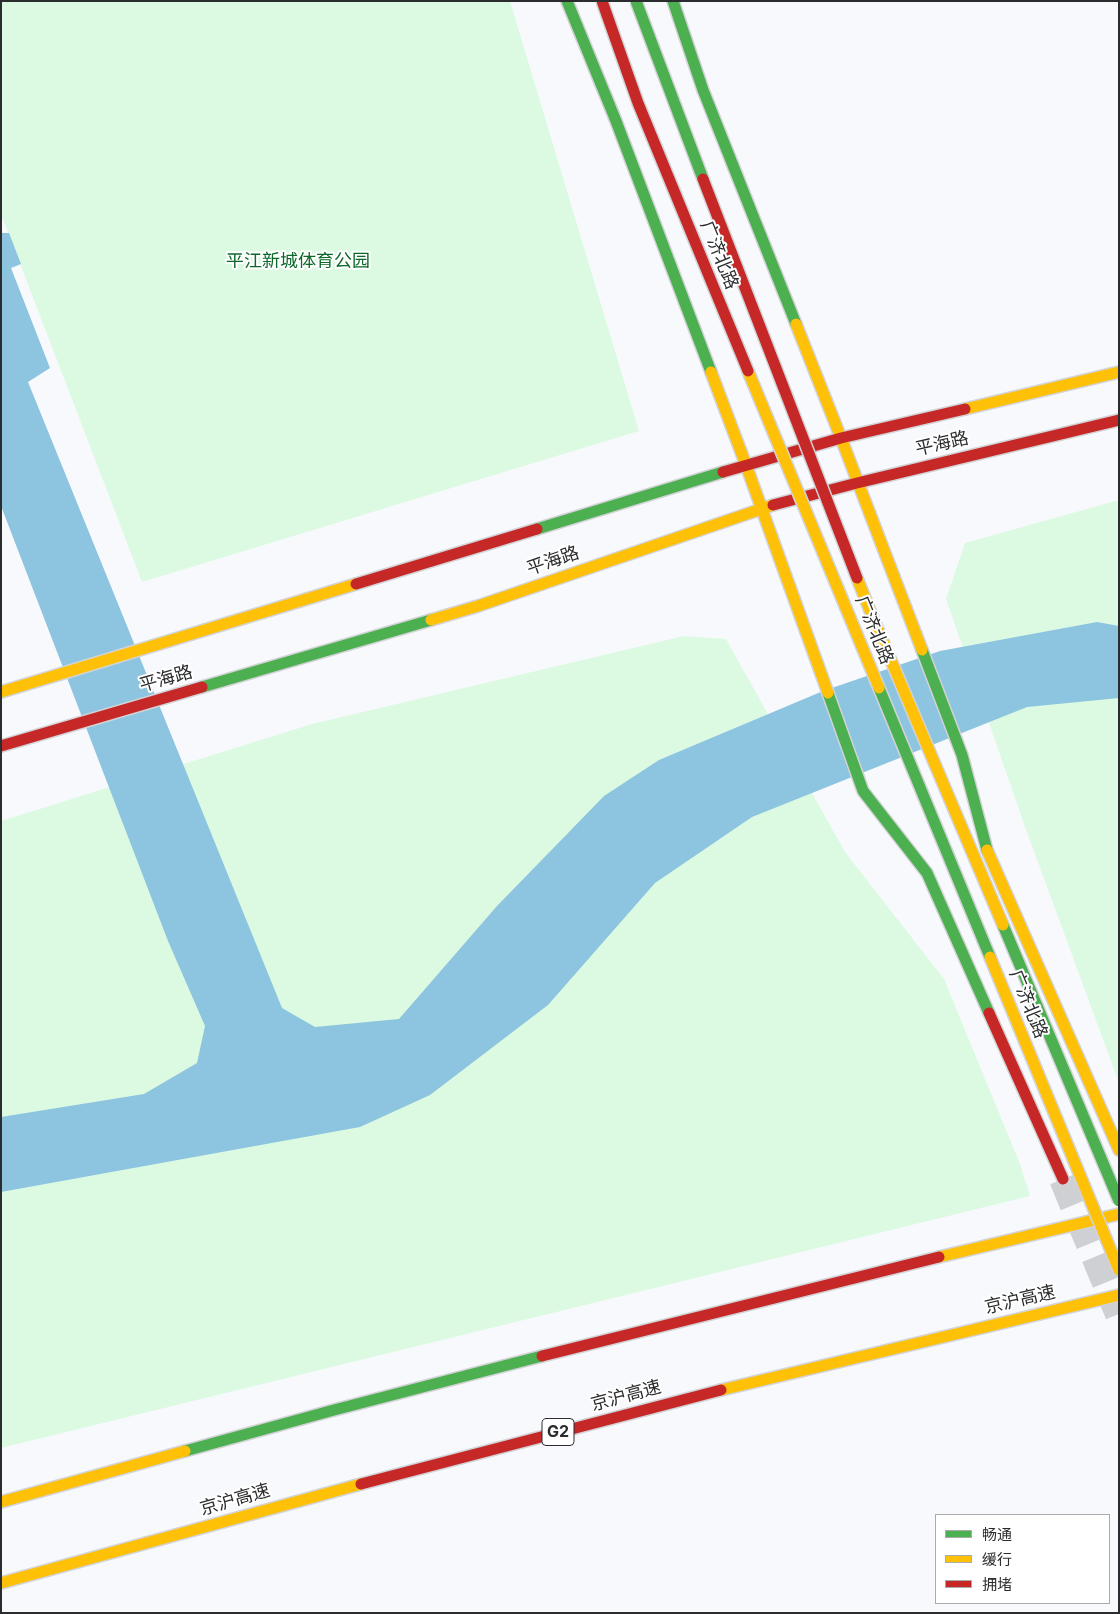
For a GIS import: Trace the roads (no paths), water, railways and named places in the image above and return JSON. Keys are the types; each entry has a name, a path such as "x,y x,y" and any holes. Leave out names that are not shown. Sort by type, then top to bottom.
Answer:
{"main road":[{"path":"567,1 620,130 746,465 863,791 927,874 1063,1179"},
{"name":"广济北路","path":"602,1 638,103 1119,1270"},
{"name":"广济北路","path":"636,1 668,89 873,618 1119,1201"},
{"path":"673,1 703,90 841,438 962,755 984,844 1119,1150"},
{"name":"平海路","path":"1,692 746,465 841,438 1119,372"},
{"name":"平海路","path":"1,746 478,606 762,508 857,483 1119,420"},
{"path":"1,1502 372,1400 675,1322 1119,1214"},
{"name":"京沪高速","path":"1,1583 348,1487 674,1402 1119,1295"}],"water":[{"path":"1,233 9,233 21,264 11,268 50,368 28,382 282,1008 315,1027 399,1019 497,906 604,796 659,760 823,691 940,651 1097,622 1119,626 1119,698 1027,707 752,817 655,883 548,1005 430,1095 360,1127 1,1192 1,1117 144,1094 197,1063 205,1026 168,941 1,506"}],"tunnel":[{"path":"1063,1179 1119,1314"}],"park label":[{"name":"平江新城体育公园","path":"298,262"}]}
